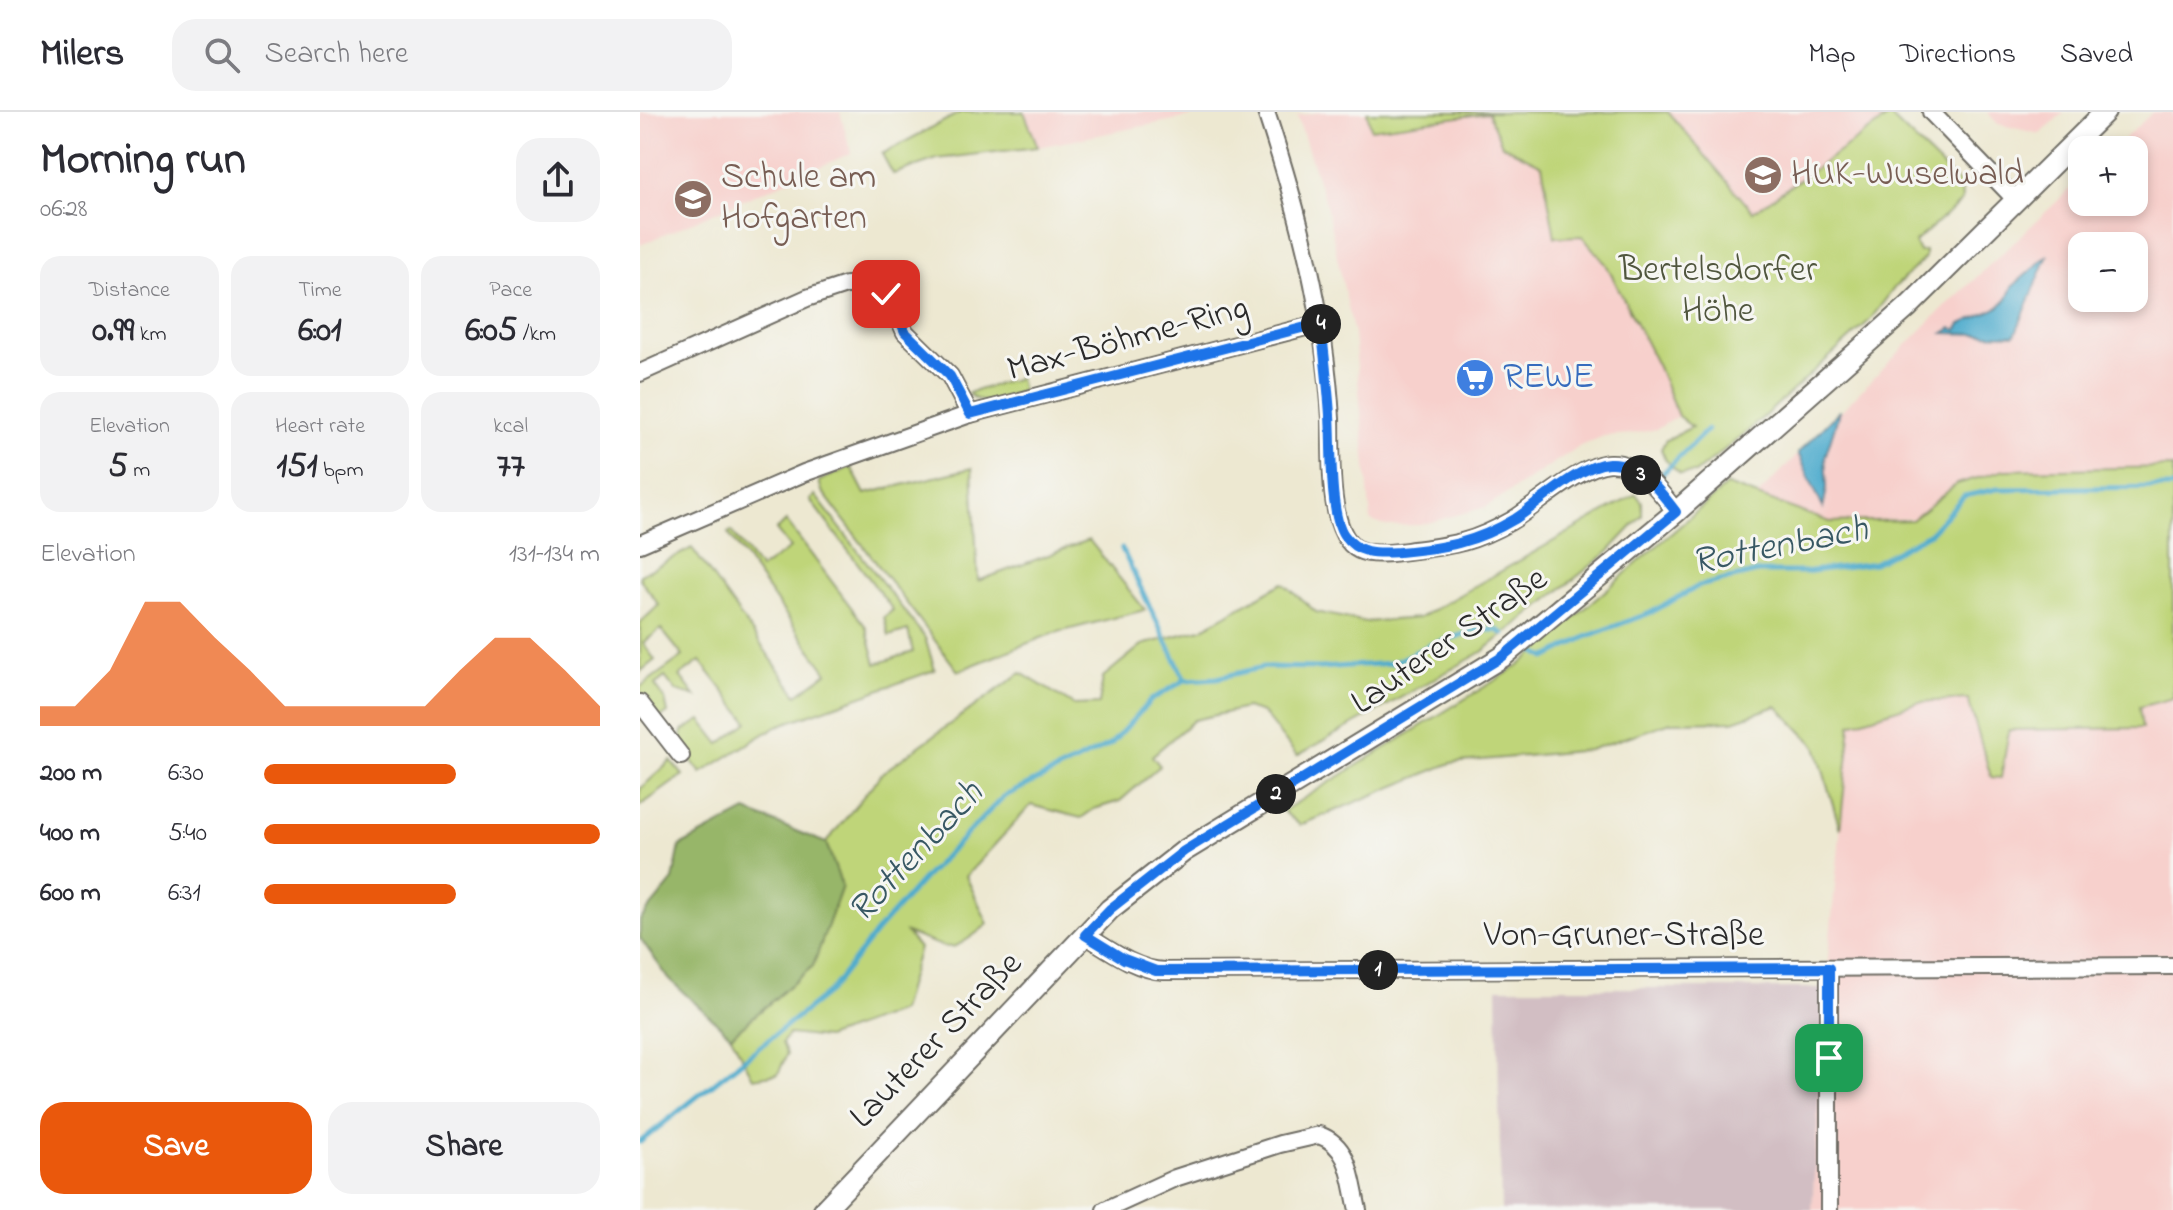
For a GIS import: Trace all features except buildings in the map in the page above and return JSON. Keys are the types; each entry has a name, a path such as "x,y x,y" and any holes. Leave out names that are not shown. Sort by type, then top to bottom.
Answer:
{"street":[{"path":"1266,112 1292,197 1321,323 1330,411 1334,504 1342,534 1359,551 1379,553 1460,545 1513,519 1591,468 1609,463 1623,465 1645,477 1676,512"},
{"path":"1931,112 2016,200"},
{"name":"Lauterer Straße","path":"824,1210 1110,909 1184,851 1502,657 1676,512 1908,307 2105,112"},
{"path":"640,373 807,298 846,285 870,285 890,297 905,332 950,376 970,414"},
{"name":"Max-Böhme-Ring","path":"640,544 804,473 970,414 1321,323"},
{"path":"640,703 681,756"},
{"name":"Von-Gruner-Straße","path":"1085,935 1124,959 1156,971 2173,966"},
{"path":"1829,968 1829,1210"},
{"path":"1105,1210 1200,1170 1319,1135 1340,1147 1358,1210"}],"shaded area":[{"name":"Schule am Hofgarten","path":"640,112 840,112 851,153 640,245"},
{"path":"1024,112 1214,112 1038,147"},
{"path":"1320,112 1367,112 1372,129 1488,113 1502,145 1542,165 1555,237 1582,236 1606,264 1658,367 1678,416 1657,429 1604,436 1580,446 1486,507 1420,525 1386,526 1371,521 1354,335 1326,205 1297,116"},
{"name":"HUK-Wuselwald","path":"1668,112 1887,112 1890,116 1753,212"},
{"path":"1987,112 2064,112 2040,134 1998,124"},
{"path":"2153,112 2173,112 2173,467 2005,470 1957,484 1916,518 1830,522 1757,496 1930,321 2068,191 2068,216 2148,216 2148,136 2127,136"},
{"path":"2173,698 2173,1210 1812,1210 1825,988 1851,724 1919,702 1968,699 2001,778 2008,730 2141,728 2139,707"},
{"path":"1497,988 1825,988 1812,1210 1501,1210"}],"green space":[{"path":"961,112 1024,112 1038,147 937,159 893,174 882,154"},
{"name":"Bertelsdorfer Höhe","path":"1367,112 1668,112 1753,212 1890,116 1961,185 1962,201 1915,242 1919,252 1925,251 1925,258 1895,287 1869,321 1748,431 1695,473 1680,474 1666,461 1661,449 1666,440 1692,427 1678,416 1658,367 1606,264 1582,236 1555,237 1542,165 1502,145 1488,113 1371,129"},
{"path":"1019,378 1022,391 1001,399 980,401 968,393"},
{"path":"851,467 865,494 972,468 978,581 1089,540 1145,610 1051,634 958,671 822,491 819,481"},
{"path":"2173,467 2173,698 2139,707 2142,728 2009,730 2001,778 1991,777 1968,699 1919,702 1851,724 1840,829 1816,746 1777,706 1733,721 1671,722 1589,750 1451,763 1300,825 1283,811 1520,665 1727,485 1830,522 1912,520 1957,484 2005,470"},
{"path":"1636,494 1642,502 1642,516 1608,552 1482,652 1297,756 1263,713 1246,708 1194,720 1152,756 1160,766 1120,801 1094,809 1081,818 1031,805 966,876 988,924 964,942 949,947 906,933 919,948 901,1011 826,1038 789,1034 782,1043 787,1054 778,1074 753,1078 731,1036 813,966 842,886 826,843 882,773 1021,673 1074,705 1099,704 1103,677 1142,645 1201,629 1283,583 1316,612 1365,622 1419,618"},
{"path":"815,495 925,638 935,670 777,726 701,773 680,746 683,731 701,720 720,744 748,722 700,661 680,676 696,697 676,691 665,677 655,685 665,699 668,713 660,718 640,691 640,687 683,656 661,629 643,643 655,660 640,672 640,623 659,605 640,575 692,548 797,695 827,673 728,533 731,531 760,569 790,548 776,530 786,521 866,627 876,664 913,652 908,630 889,636 884,617 893,610 810,500"},
{"path":"671,761 683,775 640,806 640,789"},
{"path":"746,811 826,843 842,886 813,966 731,1036 669,979 640,938 640,920 673,880 680,846"}],"water":[{"path":"2048,255 2015,335 1944,333 1952,328 1957,330 1961,324 1999,307 2012,287"},
{"path":"1840,410 1825,457 1827,488 1823,508 1798,453"}],"waterway":[{"name":"Rottenbach","path":"1659,477 1707,430"},
{"name":"Rottenbach","path":"1534,651 1546,658 1588,636 1650,613 1699,586 1758,572 1804,572 1874,563 1930,533 1964,496 1997,489 2173,487"},
{"path":"1122,549 1185,680"},
{"name":"Rottenbach","path":"640,1142 830,991 923,879 1003,797 1111,744 1151,700 1185,680 1217,678 1264,667 1321,668 1392,663 1430,645 1477,630 1497,630 1504,634"}],"place":[{"name":"HUK-Wuselwald","path":"1763,175"},
{"name":"Schule am Hofgarten","path":"693,199"},
{"name":"REWE","path":"1475,378"}],"route":[{"path":"886,294 905,332 950,376 970,414 1321,323 1330,411 1334,504 1342,534 1359,551 1379,553 1460,545 1513,519 1591,468 1609,463 1623,465 1645,477 1676,512 1502,657 1184,851 1110,909 1085,935 1124,959 1156,971 1829,968 1829,1058"}]}
